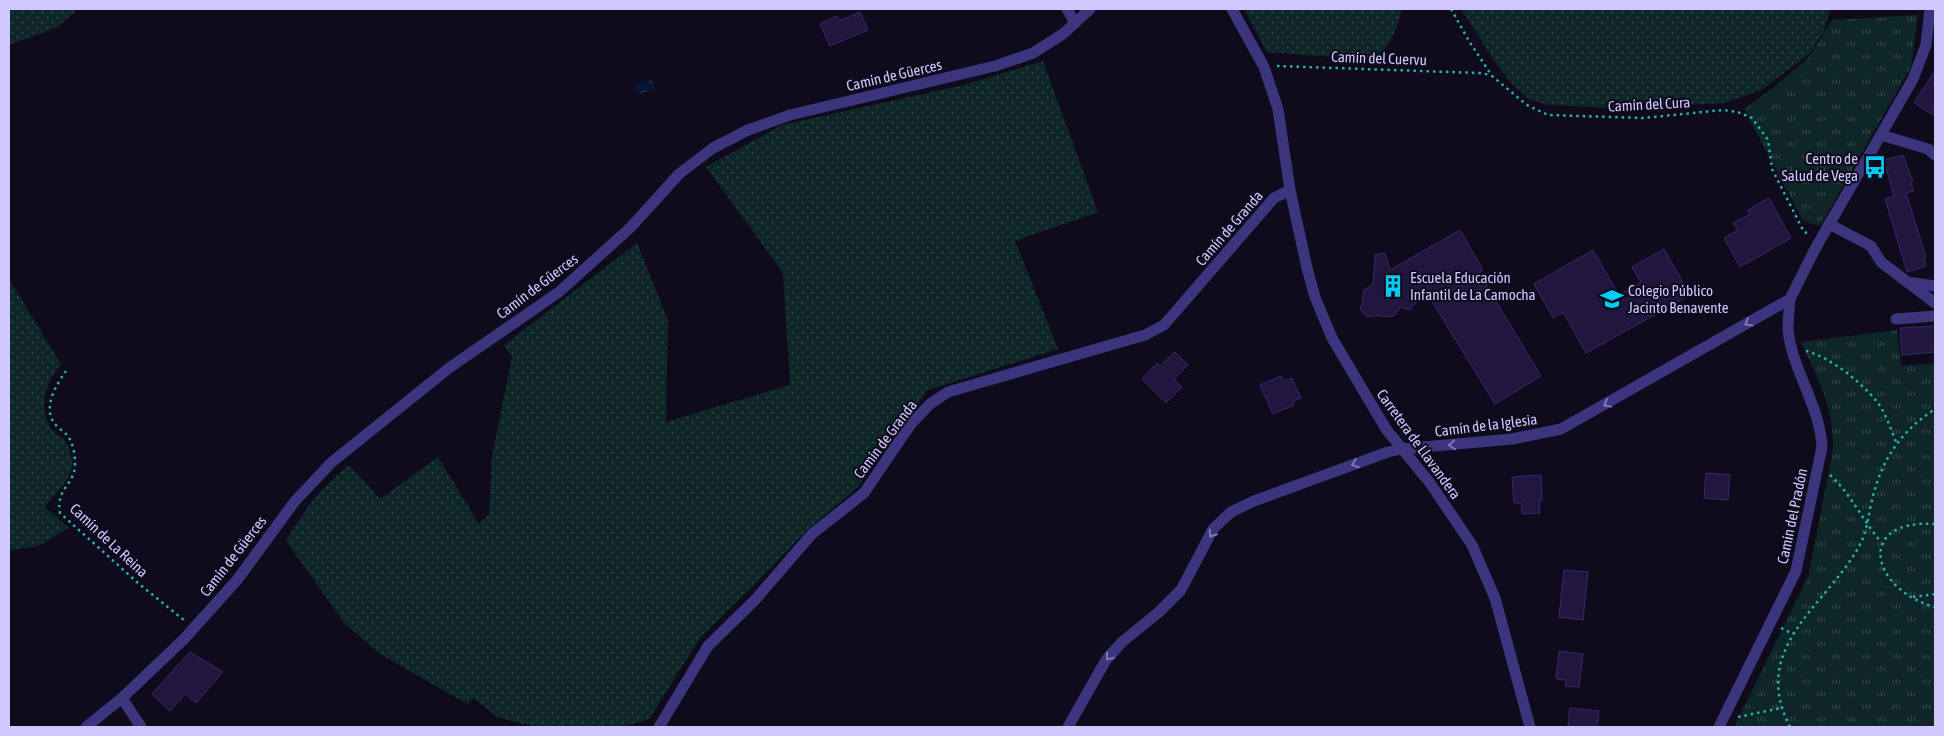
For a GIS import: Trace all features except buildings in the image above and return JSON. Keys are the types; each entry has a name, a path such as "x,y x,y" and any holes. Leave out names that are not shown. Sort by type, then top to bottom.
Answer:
{"street":[{"path":"1067,9 1075,23"},
{"name":"Camín de Güerces","path":"86,727 122,698 194,628 237,580 295,501 332,462 449,368 559,292 631,227 679,174 712,148 748,130 790,115 995,66 1033,53 1063,34 1090,9"},
{"name":"Carretera de Llavandera","path":"1232,9 1264,67 1278,109 1290,190 1309,275 1332,338 1364,396 1401,449 1430,483 1472,545 1485,570 1495,598 1530,727"},
{"path":"1790,299 1829,224 1913,78 1926,45 1930,9"},
{"path":"1881,135 1928,149 1935,155"},
{"name":"Camín de Granda","path":"659,727 708,646 755,600 812,534 864,493 911,424 930,404 948,392 1145,336 1164,324 1274,198 1290,190"},
{"path":"1829,224 1871,246 1882,262 1905,282 1935,303"},
{"path":"1905,282 1935,286"},
{"name":"Camín de la Iglesia","path":"1068,726 1106,660 1122,642 1159,612 1181,590 1213,530 1231,512 1254,501 1401,449 1512,439 1561,429 1790,299"},
{"name":"Camín del Pradón","path":"1719,727 1796,571 1822,448 1821,432 1788,330 1790,299"},
{"path":"1896,319 1935,316"},
{"path":"122,698 141,727"}],"path":[{"name":"Camín del Cura","path":"1452,9 1469,41 1492,76 1527,105 1548,115 1643,118 1723,110 1738,112 1752,118 1768,140 1772,169 1804,232 1821,240"},
{"name":"Camín del Cuervu","path":"1264,67 1336,67 1479,73 1492,76"},
{"path":"1793,348 1816,354 1865,390 1879,404 1896,442"},
{"name":"Camín de La Reina","path":"66,371 56,385 50,403 54,424 67,435 71,442 75,461 74,476 59,497 60,513 138,583 194,628"},
{"path":"1790,727 1781,708 1782,662 1790,638 1802,618 1853,555 1867,526 1880,476 1896,442 1935,409"},
{"path":"1818,470 1826,471 1838,483 1867,526 1882,542"},
{"path":"1935,524 1907,527 1893,533 1882,542 1878,552 1884,570 1891,582 1920,603 1935,607"},
{"path":"1911,597 1935,594"},
{"path":"1728,712 1738,717 1781,708"}],"green space":[{"path":"9,9 78,9 58,27 9,45"},
{"path":"1244,9 1402,9 1390,42 1379,53 1362,59 1267,52"},
{"path":"1461,9 1830,9 1824,31 1809,54 1763,89 1725,103 1613,108 1549,105 1530,100 1514,86 1499,68"},
{"path":"1918,15 1911,67 1820,226 1803,221 1744,109 1773,88 1809,57 1832,20"},
{"path":"1043,61 1098,212 1015,241 1058,349 928,390 857,488 806,531 700,638 649,719 623,727 536,727 497,717 474,698 467,704 379,653 345,624 286,541 307,509 321,491 349,465 380,499 438,457 479,524 489,514 492,456 512,357 504,345 637,243 668,320 666,422 790,385 783,273 706,167 782,125 964,85"},
{"path":"9,279 61,364 55,371 47,388 44,405 48,423 53,431 62,437 66,443 71,454 72,466 61,488 45,507 69,528 38,546 9,550"},
{"path":"1897,330 1901,366 1935,363 1935,727 1734,727 1808,577 1833,451 1833,435 1828,407 1801,342"}],"water":[{"path":"652,80 655,89 639,94 634,90 636,85"}],"place":[{"name":"Centro de Salud de Vega","path":"1875,167"},
{"name":"Escuela Educación Infantil de La Camocha","path":"1393,286"},
{"name":"Colegio Público Jacinto Benavente","path":"1612,299"}]}
